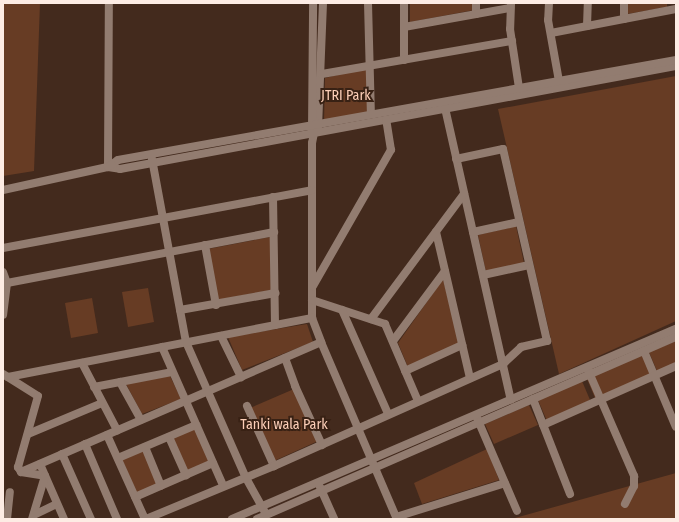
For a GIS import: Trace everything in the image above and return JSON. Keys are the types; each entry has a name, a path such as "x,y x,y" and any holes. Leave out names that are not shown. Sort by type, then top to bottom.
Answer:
{"street":[{"path":"104,3 103,72 106,85"},
{"path":"108,167 106,85 109,3"},
{"path":"313,3 314,128 312,190 312,318 321,342 396,516 505,483"},
{"path":"314,128 322,74 322,3"},
{"path":"368,3 368,65 371,114"},
{"path":"404,3 404,60"},
{"path":"476,3 476,14"},
{"path":"549,3 551,33 559,81"},
{"path":"587,26 588,3"},
{"path":"624,3 624,19"},
{"path":"404,28 510,6 512,41 519,88"},
{"path":"551,33 673,8"},
{"path":"322,74 512,41"},
{"path":"3,190 108,167 120,169 152,159 314,128 371,114 676,60"},
{"path":"314,128 386,120 676,66"},
{"path":"445,108 511,400"},
{"path":"312,286 391,150 386,120"},
{"path":"107,435 146,519 274,466 503,364 521,347 547,341 503,149 456,159"},
{"path":"152,159 165,218 186,342 246,478 266,515"},
{"path":"3,248 312,190"},
{"path":"372,319 464,194"},
{"path":"273,197 275,326"},
{"path":"473,232 519,222"},
{"path":"7,283 274,232"},
{"path":"436,232 470,378"},
{"path":"205,245 216,305"},
{"path":"483,275 529,265"},
{"path":"393,342 445,271"},
{"path":"3,272 7,283 3,315"},
{"path":"180,310 275,294"},
{"path":"312,300 385,324 418,401"},
{"path":"342,310 388,414"},
{"path":"6,376 162,348 312,318"},
{"path":"232,519 371,460 533,399 676,329"},
{"path":"221,336 241,377"},
{"path":"257,519 375,468 478,419 511,400 644,351 676,337"},
{"path":"20,472 321,342"},
{"path":"405,371 462,345"},
{"path":"162,348 224,486"},
{"path":"644,351 676,427"},
{"path":"285,358 322,445"},
{"path":"82,363 117,430"},
{"path":"543,425 676,366"},
{"path":"589,371 634,476 634,486 625,504"},
{"path":"94,387 172,372"},
{"path":"6,376 38,396 18,468 20,472"},
{"path":"120,382 141,420"},
{"path":"533,399 570,494"},
{"path":"28,434 102,403"},
{"path":"247,406 274,466"},
{"path":"478,419 517,511"},
{"path":"118,458 196,425"},
{"path":"168,437 186,476"},
{"path":"84,444 117,519"},
{"path":"144,447 162,486"},
{"path":"62,454 89,518"},
{"path":"40,464 64,519"},
{"path":"135,497 214,464"},
{"path":"20,472 45,476"},
{"path":"33,517 45,476"},
{"path":"318,482 334,519"},
{"path":"7,519 10,492"},
{"path":"33,517 57,504"}],"green space":[{"path":"3,3 40,3 34,171 3,176"},
{"path":"410,3 474,3 474,10 410,22"},
{"path":"627,3 667,3 667,7 627,14"},
{"name":"JTRI Park","path":"366,68 368,116 324,123 325,78"},
{"path":"676,76 676,321 559,374 498,109"},
{"path":"516,226 524,263 486,272 478,235"},
{"path":"270,237 271,290 218,300 208,249"},
{"path":"443,279 459,343 408,367 398,343"},
{"path":"148,288 154,322 128,327 122,292"},
{"path":"92,298 98,333 71,338 65,303"},
{"path":"307,324 313,342 242,370 228,337"},
{"path":"676,341 676,363 657,371 649,352"},
{"path":"643,355 651,374 595,398 587,379"},
{"path":"170,376 181,399 142,414 126,384"},
{"path":"582,381 590,400 547,421 538,400"},
{"name":"Tanki wala Park","path":"294,389 318,441 274,461 250,408"},
{"path":"529,405 538,425 494,444 485,424"},
{"path":"195,427 210,462 187,472 172,437"},
{"path":"143,449 159,484 137,494 122,459"},
{"path":"487,449 499,480 422,504 414,483"},
{"path":"676,473 676,519 476,519 515,518"}]}
